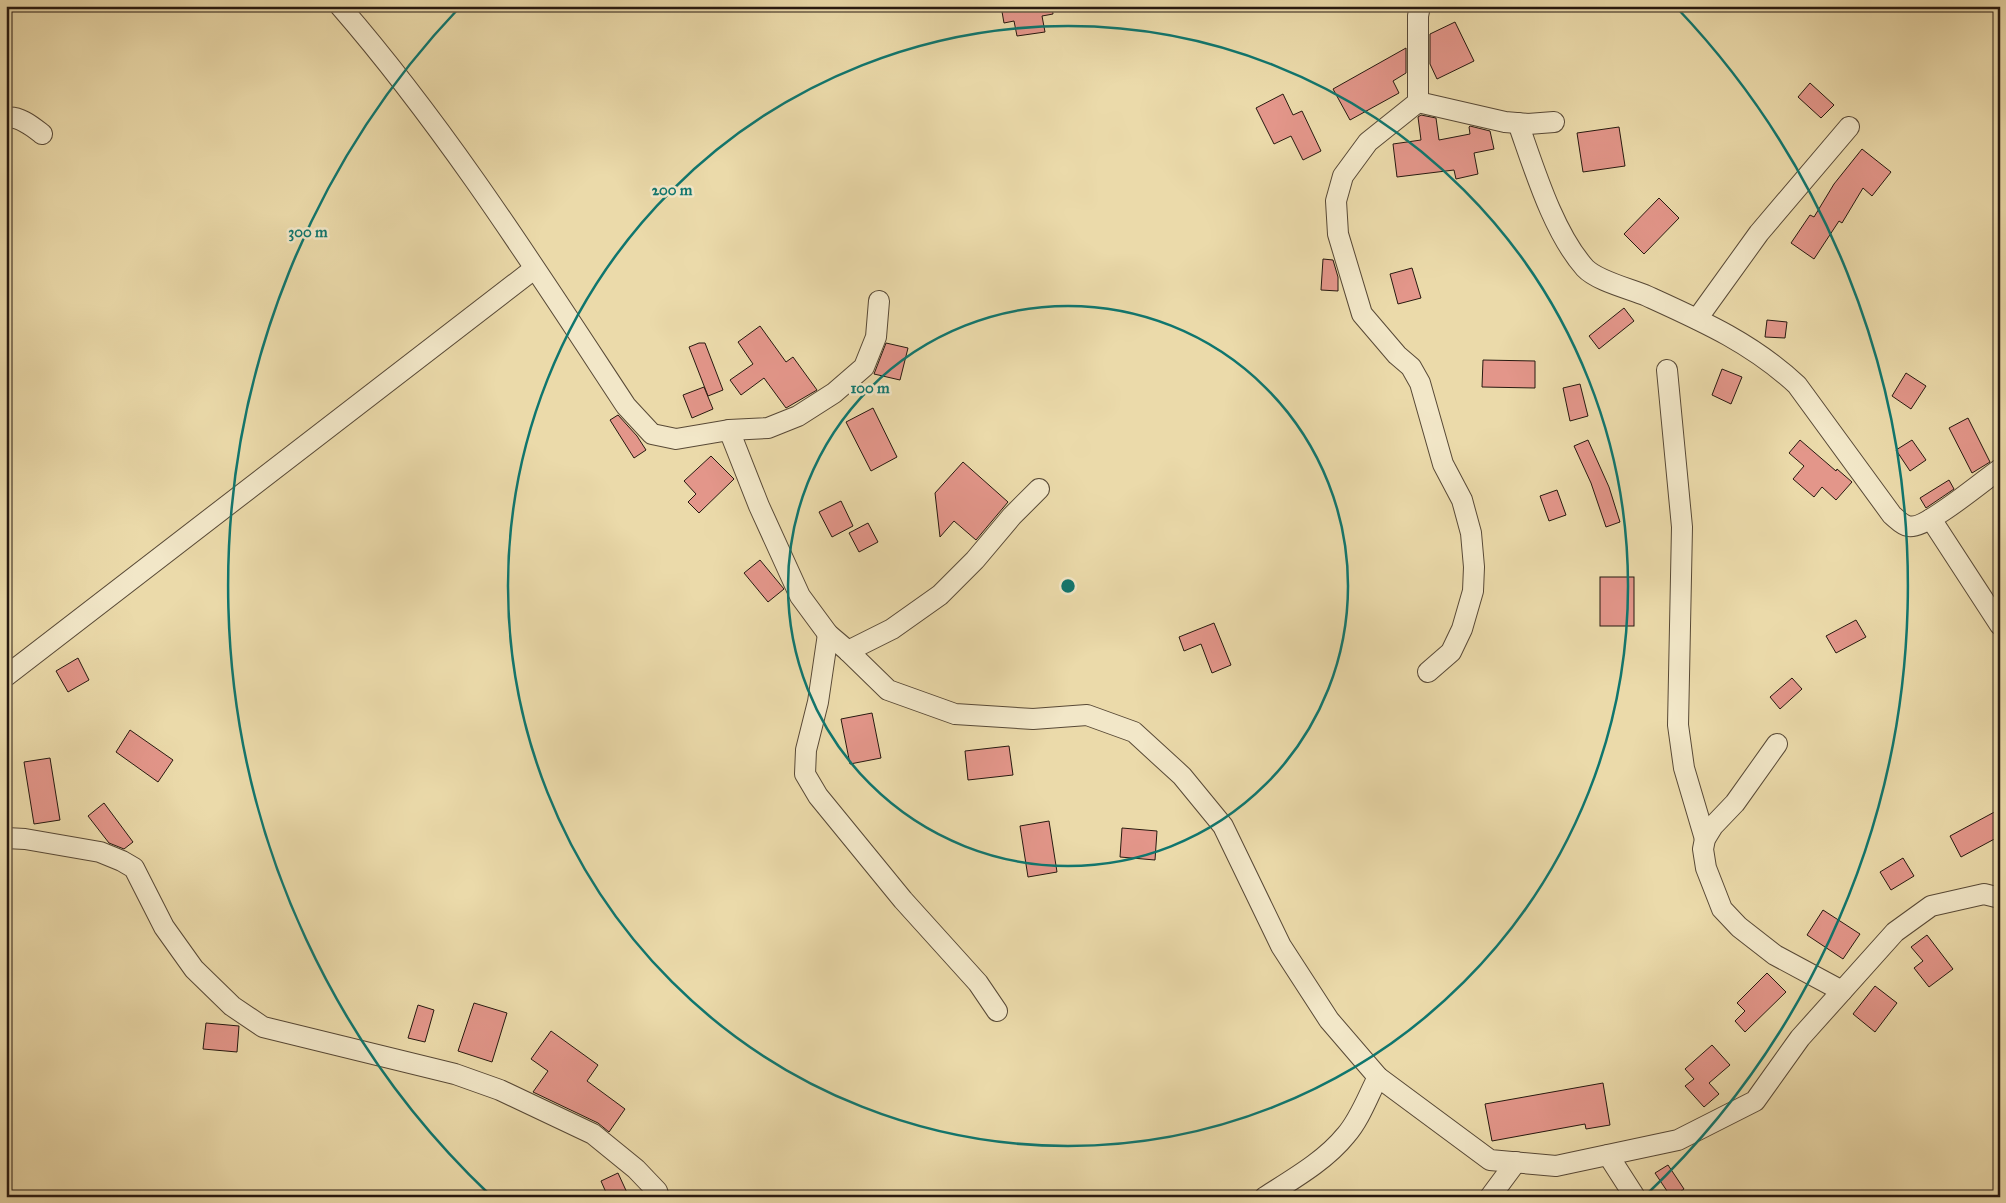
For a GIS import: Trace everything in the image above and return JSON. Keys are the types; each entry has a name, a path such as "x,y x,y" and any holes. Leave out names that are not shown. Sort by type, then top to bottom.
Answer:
{"street":[{"path":"340,6 381,53 464,166 626,406 652,434 676,439 729,430 768,428 798,416 834,392 864,367 876,337 879,301"},
{"path":"1418,102 1418,16 1420,6"},
{"path":"1418,102 1506,122 1554,122"},
{"path":"1418,102 1368,142 1343,176 1336,201 1338,234 1362,314 1410,368 1420,383 1443,464 1462,500 1471,532 1474,567 1473,592 1462,629 1451,652 1428,672"},
{"path":"6,118 11,117 26,122 42,134"},
{"path":"1518,123 1556,222 1586,269 1620,288 1645,295 1697,319 1744,344 1784,374 1797,385 1899,522 1909,527 1918,526 1931,519 2000,469"},
{"path":"1697,319 1759,233 1848,126"},
{"path":"6,676 534,269"},
{"path":"1667,370 1682,527 1678,725 1684,768 1705,839"},
{"path":"729,430 759,506 800,596 828,634 888,690 955,714 1033,719 1087,715 1134,732 1182,776 1223,826 1281,946 1330,1020 1378,1076 1490,1160 1556,1166 1678,1140 1755,1101 1800,1038 1895,932 1931,906 1984,894 2000,898"},
{"path":"848,651 892,629 940,595 975,560 1012,516 1039,489"},
{"path":"1931,519 2000,624"},
{"path":"828,634 818,702 806,750 805,774 818,796 904,900 978,983 997,1011"},
{"path":"1777,744 1735,803 1713,826 1705,839 1703,849 1706,868 1722,909 1739,927 1775,955 1842,991"},
{"path":"6,838 25,839 100,852 134,868 164,927 194,969 232,1006 264,1028 455,1074 500,1090 593,1134 636,1169 657,1191 659,1197"},
{"path":"1265,1197 1299,1175 1347,1135 1378,1076"},
{"path":"1608,1155 1636,1197"},
{"path":"1490,1197 1516,1162"}],"building":[{"path":"1001,6 1052,6 1053,14 1042,16 1045,32 1017,36 1014,21 1004,23"},
{"path":"1455,22 1474,61 1437,79 1430,64 1430,34"},
{"path":"1406,48 1406,73 1393,81 1399,93 1350,120 1333,89"},
{"path":"1810,83 1834,105 1821,118 1798,97"},
{"path":"1283,94 1293,115 1302,111 1321,151 1303,160 1291,136 1274,144 1256,108"},
{"path":"1421,115 1436,118 1439,140 1470,134 1470,126 1490,131 1494,149 1474,153 1478,174 1456,179 1454,170 1397,177 1393,144 1421,140 1418,117"},
{"path":"1619,127 1625,166 1583,172 1577,133"},
{"path":"1862,149 1891,172 1872,196 1863,188 1842,223 1839,221 1814,259 1791,243 1810,215 1814,217 1834,184"},
{"path":"1659,198 1679,218 1644,254 1624,234"},
{"path":"1323,259 1333,260 1338,277 1338,291 1321,290"},
{"path":"1412,268 1421,298 1398,304 1390,274"},
{"path":"1624,308 1634,321 1599,349 1589,336"},
{"path":"1767,320 1787,322 1785,338 1765,337"},
{"path":"760,326 786,362 793,357 817,390 786,408 764,378 741,395 730,380 753,364 738,342"},
{"path":"705,343 723,390 708,396 689,347"},
{"path":"886,343 908,348 900,380 874,374"},
{"path":"1483,360 1535,361 1535,388 1482,387"},
{"path":"1722,369 1742,377 1731,404 1712,395"},
{"path":"1906,373 1926,386 1911,409 1892,396"},
{"path":"1580,384 1588,416 1570,421 1563,388"},
{"path":"704,387 713,409 692,418 683,395"},
{"path":"873,408 897,457 871,471 846,422"},
{"path":"618,415 637,436 646,450 634,458 610,420"},
{"path":"1968,418 1990,462 1972,473 1949,428"},
{"path":"1588,440 1609,487 1620,522 1606,527 1591,483 1574,446"},
{"path":"1800,440 1852,482 1836,500 1822,487 1814,497 1793,479 1804,466 1789,453"},
{"path":"1912,440 1926,460 1910,471 1896,450"},
{"path":"711,456 734,479 699,513 688,502 696,494 684,481"},
{"path":"963,462 1008,502 976,540 954,521 940,537 935,493"},
{"path":"1949,480 1954,489 1926,508 1920,498"},
{"path":"1557,490 1566,515 1549,521 1540,496"},
{"path":"841,501 853,526 832,537 819,512"},
{"path":"868,523 878,542 859,552 849,533"},
{"path":"760,560 784,589 768,602 744,573"},
{"path":"1600,577 1634,577 1634,626 1600,626"},
{"path":"1856,620 1866,637 1836,653 1826,636"},
{"path":"1214,623 1231,665 1212,673 1201,644 1184,651 1179,637"},
{"path":"78,658 89,680 68,692 56,671"},
{"path":"1792,678 1802,689 1780,709 1770,697"},
{"path":"872,713 881,758 850,764 841,719"},
{"path":"130,730 173,760 158,782 116,752"},
{"path":"1009,746 1013,775 968,780 965,751"},
{"path":"50,758 60,820 34,824 24,762"},
{"path":"104,803 133,842 124,849 109,843 88,816"},
{"path":"2000,809 2000,836 1961,857 1950,836"},
{"path":"1049,821 1057,872 1028,877 1020,826"},
{"path":"1122,828 1157,831 1155,860 1120,857"},
{"path":"1903,858 1914,876 1891,890 1880,872"},
{"path":"1823,910 1860,934 1843,959 1807,935"},
{"path":"1927,935 1953,969 1929,987 1914,968 1923,961 1911,947"},
{"path":"1767,973 1786,992 1745,1032 1735,1021 1745,1011 1737,1003"},
{"path":"1875,986 1897,1003 1875,1032 1853,1014"},
{"path":"474,1003 507,1013 492,1062 458,1051"},
{"path":"418,1005 434,1010 425,1042 408,1038"},
{"path":"206,1023 239,1026 237,1052 203,1049"},
{"path":"551,1031 598,1065 587,1081 625,1109 609,1132 598,1123 533,1092 548,1071 531,1059"},
{"path":"1712,1045 1730,1065 1709,1083 1719,1094 1704,1107 1685,1086 1694,1079 1685,1069"},
{"path":"1603,1083 1610,1125 1586,1129 1585,1124 1492,1141 1485,1104"},
{"path":"1668,1165 1684,1189 1673,1197 1671,1197 1655,1173"},
{"path":"618,1173 629,1197 608,1197 601,1181"}]}
